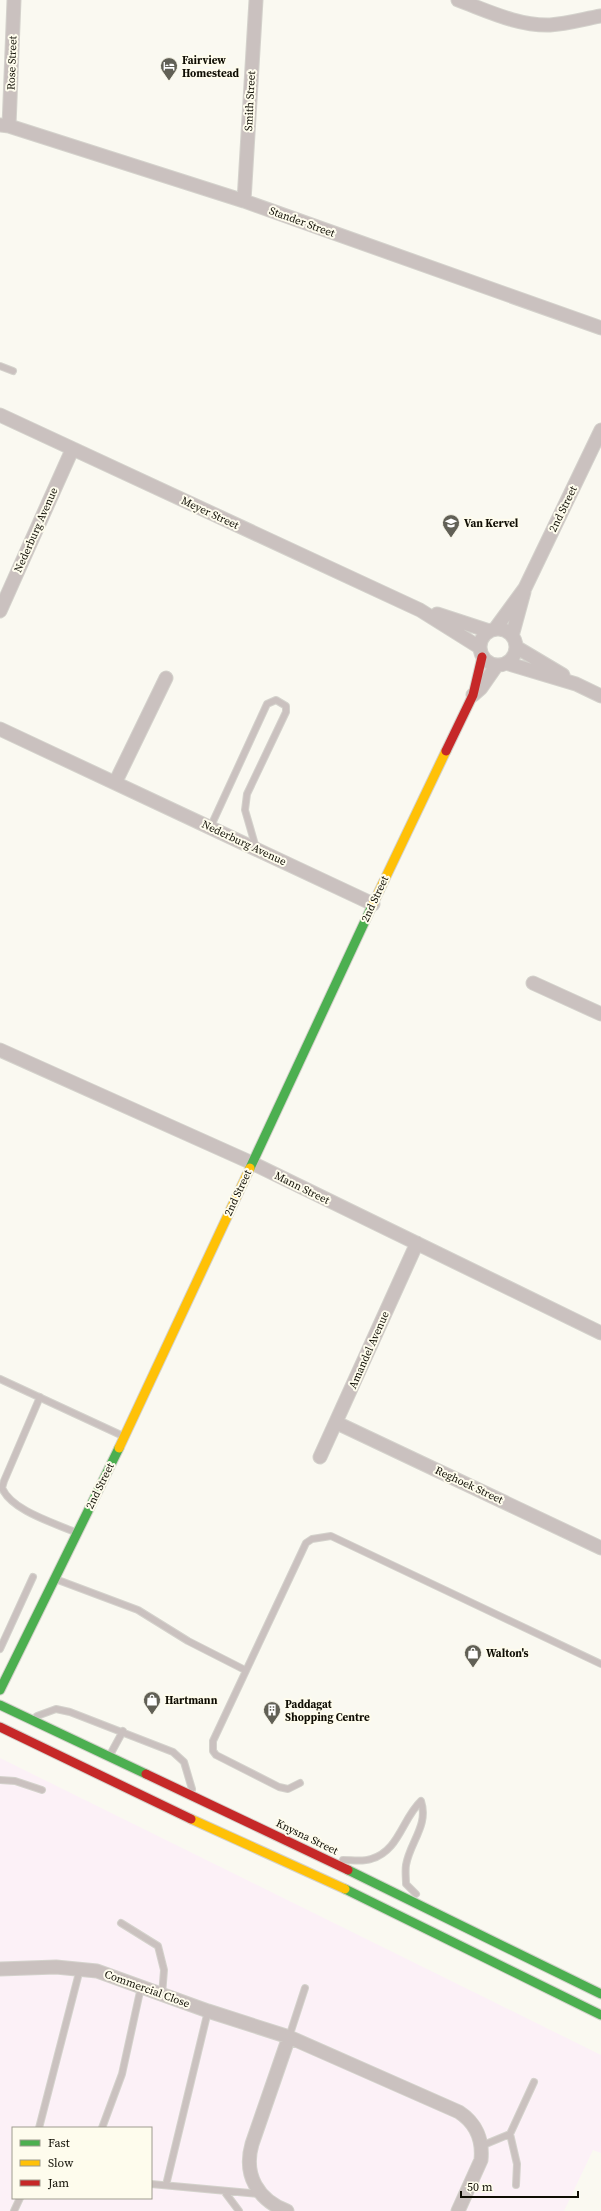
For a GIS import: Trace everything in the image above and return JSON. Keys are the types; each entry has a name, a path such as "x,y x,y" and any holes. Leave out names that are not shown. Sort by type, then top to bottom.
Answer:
{"main road":[{"name":"2nd Street","path":"0,1690 26,1640 54,1579 125,1436 373,904 473,695 481,652"},
{"name":"Knysna Street","path":"0,1705 194,1796 601,1994"},
{"path":"0,1727 168,1808 373,1902 601,2015"}],"street":[{"name":"Rose Street","path":"5,125 14,0"},
{"name":"Smith Street","path":"244,201 256,0"},
{"path":"458,0 519,22 534,24 550,25 601,16"},
{"name":"Stander Street","path":"5,125 244,201 601,328"},
{"name":"Meyer Street","path":"0,415 72,450 420,610 492,630"},
{"name":"2nd Street","path":"492,630 525,588 601,430"},
{"name":"Nederburg Avenue","path":"0,610 72,450"},
{"name":"2nd Street","path":"514,641 525,588"},
{"name":"Meyer Street","path":"420,610 481,652"},
{"path":"576,684 502,664 488,663 481,652 480,640 492,630 502,629 514,641 576,684 601,696"},
{"path":"502,664 514,656 514,641"},
{"name":"2nd Street","path":"473,695 502,664"},
{"path":"115,783 166,678"},
{"name":"Nederburg Avenue","path":"0,730 373,904"},
{"path":"534,982 601,1014"},
{"name":"Mann Street","path":"0,1050 252,1163 601,1333"},
{"name":"Amandel Avenue","path":"320,1457 337,1423 417,1244"},
{"name":"Reghoek Street","path":"337,1423 601,1548"},
{"name":"Commercial Close","path":"0,1969 35,1967 97,1971 208,2011 289,2037 459,2112 474,2126 481,2146 481,2160 458,2211"},
{"path":"287,2211 270,2203 260,2194 250,2173 249,2154 289,2037"}],"lane":[{"path":"0,366 13,371"},
{"path":"210,828 267,704 276,700 283,703 286,706 286,712 247,794 244,804 256,849"},
{"path":"0,1379 125,1436"},
{"path":"40,1397 4,1480 2,1488 11,1500 29,1512 77,1533"},
{"path":"300,1783 288,1789 279,1787 222,1759 213,1751 215,1733 306,1543 312,1539 331,1536 601,1664"},
{"path":"0,1649 33,1577"},
{"path":"54,1579 138,1610 188,1641 245,1670"},
{"path":"30,1720 45,1712 63,1710 123,1731 179,1756 184,1762 194,1796"},
{"path":"109,1757 123,1731"},
{"path":"0,1780 15,1781 42,1790"},
{"path":"326,1860 370,1860 382,1855 392,1846 408,1816 421,1801 424,1812 422,1826 406,1864 406,1884 434,1912"},
{"path":"121,1923 158,1946 164,1970 162,1995"},
{"path":"39,2127 80,1969"},
{"path":"102,2127 122,2074 141,1987"},
{"path":"289,2037 305,1988"},
{"path":"166,2185 208,2011"},
{"path":"516,2185 517,2164 510,2134 534,2082"},
{"path":"481,2146 510,2134"},
{"path":"152,2184 260,2194"},
{"path":"224,2191 239,2211"},
{"path":"14,2211 20,2199"}],"shaded area":[{"path":"0,1758 601,2055 601,2153 593,2150 564,2211 0,2211"}],"traffic: fast":[{"path":"250,1168 372,906"},
{"path":"0,1690 119,1448"},
{"path":"0,1705 146,1774"},
{"path":"348,1870 601,1994"},
{"path":"345,1889 601,2015"}],"traffic: slow":[{"path":"372,906 446,751"},
{"path":"119,1448 250,1168"},
{"path":"191,1819 345,1889"}],"traffic: jam":[{"path":"446,751 473,695 482,657"},
{"path":"0,1727 191,1819"},
{"path":"146,1774 348,1870"}],"place":[{"name":"Fairview Homestead","path":"169,81"},
{"name":"Van Kervel","path":"451,538"},
{"name":"Walton's","path":"473,1668"},
{"name":"Hartmann","path":"152,1715"},
{"name":"Paddagat Shopping Centre","path":"272,1725"}]}
